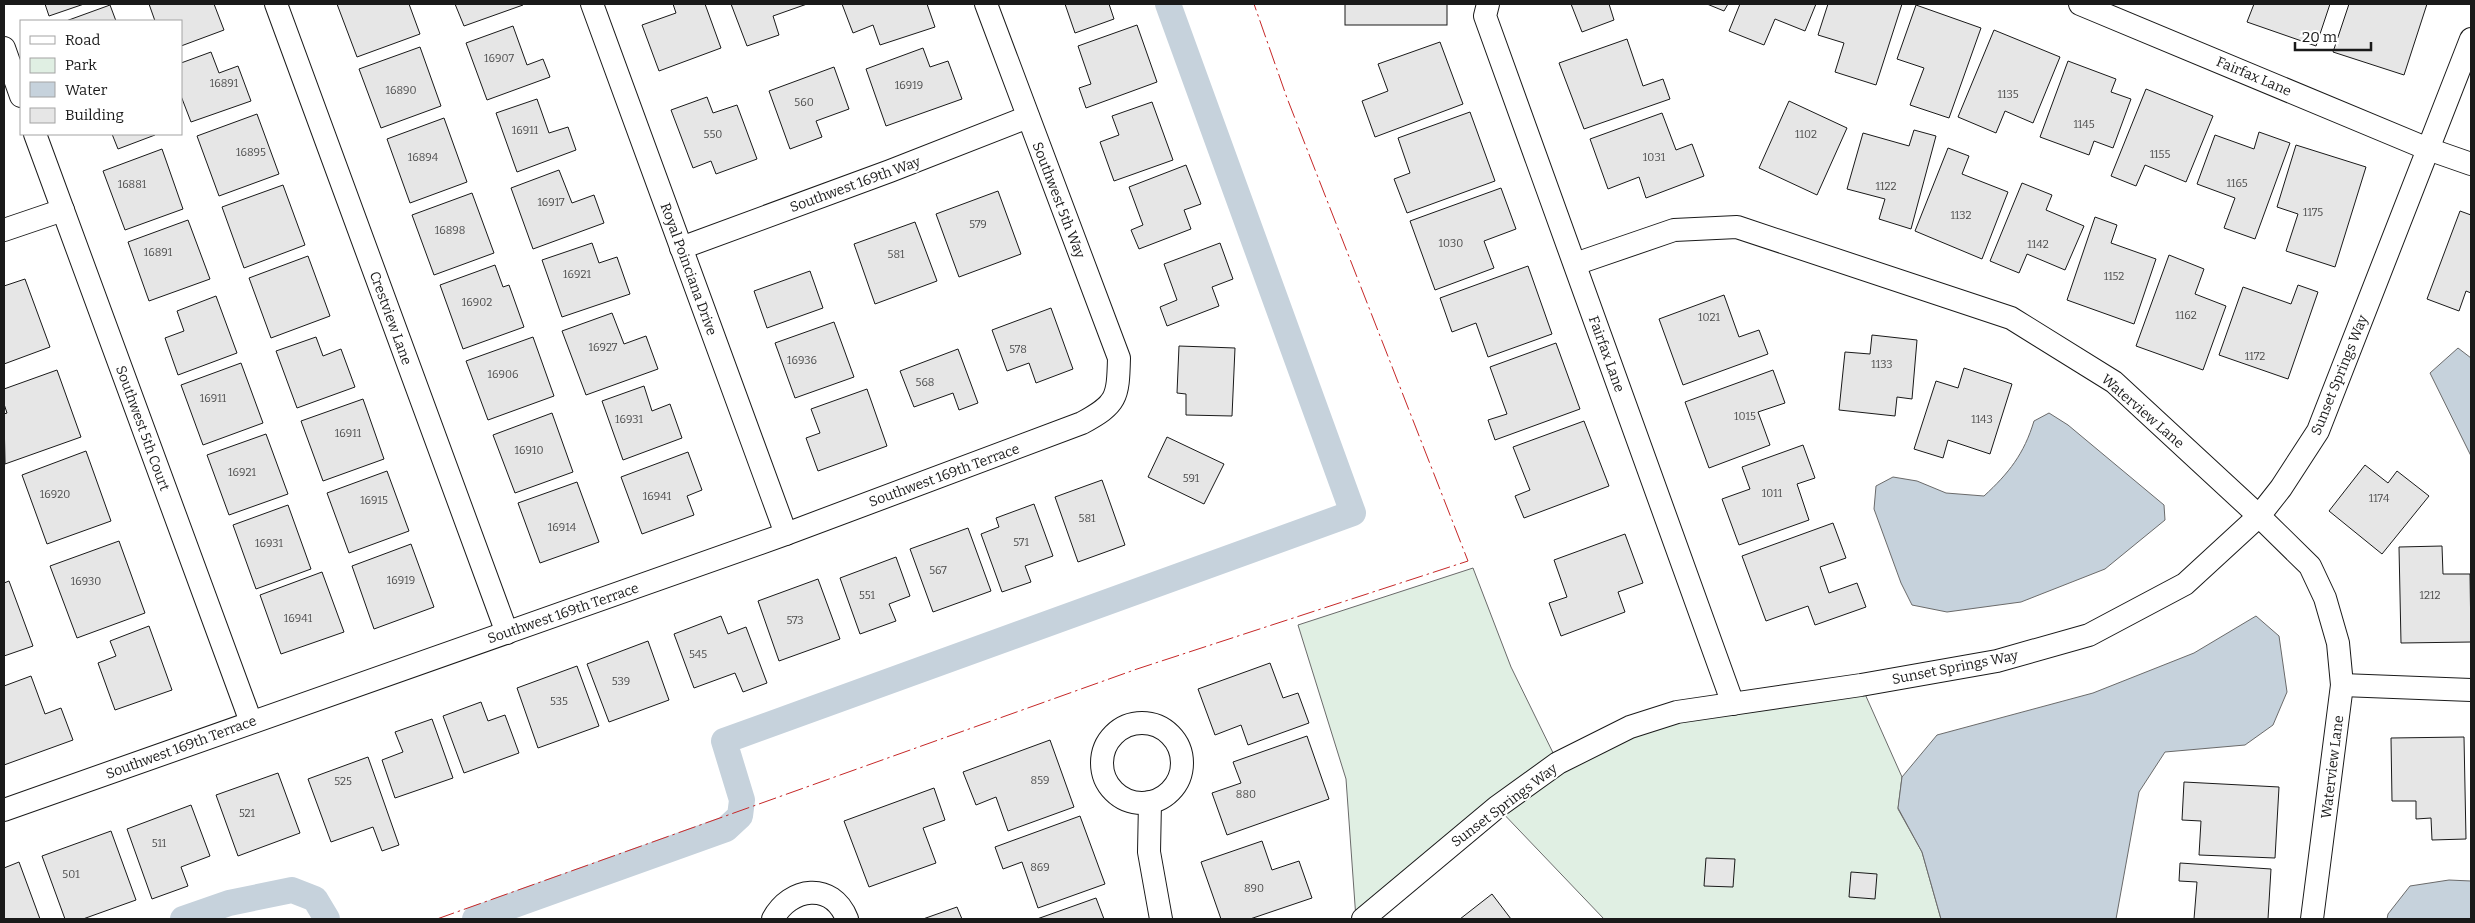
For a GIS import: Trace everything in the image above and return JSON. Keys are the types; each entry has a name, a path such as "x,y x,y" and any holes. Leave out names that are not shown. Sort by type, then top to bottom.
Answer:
{"street":[{"name":"Crestview Lane","path":"276,4 507,633"},
{"name":"Royal Poinciana Drive","path":"592,4 786,534"},
{"name":"Southwest 5th Way","path":"986,4 1119,358 1115,399"},
{"name":"Fairfax Lane","path":"1488,4 1486,16 1733,704"},
{"name":"Fairfax Lane","path":"2080,4 2428,149 2471,164"},
{"name":"Sunset Springs Way","path":"1363,919 1497,807 1558,763 1630,727 1677,712 1997,661 2089,635 2185,584 2259,516 2281,488 2318,431 2471,39"},
{"path":"4,48 20,93"},
{"name":"Southwest 169th Way","path":"681,248 890,171 1028,117"},
{"name":"Southwest 5th Court","path":"35,135 251,722"},
{"path":"4,230 63,210"},
{"name":"Waterview Lane","path":"1575,264 1674,230 1737,226 2011,318 2114,382 2259,516 2310,566 2325,598 2338,643 2342,685 2312,919"},
{"name":"Southwest 169th Terrace","path":"4,810 786,534 1082,423 1099,414 1115,399"},
{"path":"2342,685 2471,690"},
{"path":"1150,802 1149,852 1162,919"},
{"path":"773,919 779,908 789,898 802,893 814,892 826,896 837,903 847,919"}],"green space":[{"path":"1473,568 1511,667 1558,763 1630,727 1861,685 1902,777 1898,809 1922,852 1941,919 1604,919 1497,807 1356,919 1346,779 1298,625"}],"water":[{"path":"2458,348 2471,358 2471,456 2430,373"},
{"path":"2049,413 2068,425 2164,505 2165,520 2105,569 2021,602 1947,612 1912,605 1901,583 1874,509 1876,486 1893,477 1917,481 1946,493 1984,496 2015,462 2034,421"},
{"path":"2256,616 2279,636 2287,692 2273,725 2245,745 2165,752 2139,792 2116,919 1941,919 1922,852 1898,808 1902,777 1937,735 2093,693 2194,653"},
{"path":"2449,880 2471,881 2471,919 2387,919 2388,914 2410,886"}],"building":[{"path":"45,4 84,4 49,16"},
{"path":"149,4 214,4 224,30 182,46 182,20 155,20"},
{"path":"337,4 409,4 420,34 357,57"},
{"path":"455,4 523,4 523,5 464,26"},
{"path":"673,4 705,4 721,48 659,71 642,25 676,13"},
{"path":"731,4 807,4 773,16 779,35 747,46"},
{"path":"842,4 927,4 935,27 880,45 873,25 853,33"},
{"path":"1065,4 1109,4 1114,19 1075,33"},
{"path":"1345,4 1447,4 1447,25 1345,25"},
{"path":"1571,4 1609,4 1614,20 1582,32"},
{"path":"1707,4 1728,4 1724,11"},
{"path":"1740,4 1816,4 1805,31 1775,19 1764,45 1729,31"},
{"path":"1828,4 1902,4 1876,85 1835,72 1844,43 1818,35"},
{"path":"2254,4 2330,4 2316,46 2247,22"},
{"path":"2349,4 2427,4 2404,75 2333,52"},
{"path":"110,5 116,20 69,20"},
{"path":"1916,5 1981,28 1949,118 1910,105 1924,68 1897,59"},
{"path":"1137,25 1157,82 1086,108 1079,88 1091,84 1078,46"},
{"path":"513,26 527,65 543,59 550,77 487,100 466,43"},
{"path":"1994,30 2060,57 2033,123 2005,111 1996,133 1958,117"},
{"path":"1627,39 1643,86 1663,79 1670,99 1584,129 1559,63"},
{"path":"1440,42 1463,104 1375,137 1362,101 1388,91 1378,64"},
{"path":"420,47 441,106 381,128 359,69"},
{"path":"923,48 930,67 948,61 962,99 886,126 866,69"},
{"path":"211,52 219,73 238,66 251,101 191,122 182,99 182,63"},
{"path":"2068,61 2116,79 2111,92 2131,99 2113,148 2094,141 2089,155 2040,137"},
{"path":"834,67 849,109 816,121 822,137 790,149 769,91"},
{"path":"2146,89 2213,116 2186,182 2145,165 2136,186 2111,176"},
{"path":"707,97 713,113 737,105 757,159 716,174 711,161 693,168 671,110"},
{"path":"537,99 549,133 568,127 576,150 517,172 496,113"},
{"path":"1789,101 1847,128 1817,195 1759,168"},
{"path":"1152,102 1173,160 1114,181 1100,142 1119,135 1112,116"},
{"path":"1470,112 1495,181 1407,213 1394,179 1410,173 1398,138"},
{"path":"1662,113 1676,150 1692,144 1704,176 1646,198 1639,177 1608,189 1590,139"},
{"path":"257,114 279,174 219,196 197,136"},
{"path":"444,118 467,182 410,203 387,139"},
{"path":"1914,130 1936,136 1911,229 1879,219 1885,199 1847,189 1863,133 1909,146"},
{"path":"2259,132 2290,143 2255,239 2224,228 2235,198 2197,184 2215,135 2254,149"},
{"path":"112,135 155,135 118,149"},
{"path":"2296,145 2366,167 2335,267 2286,251 2298,214 2277,207"},
{"path":"1948,148 1969,156 1962,174 2008,192 1982,259 1915,231"},
{"path":"162,149 183,209 125,230 103,171"},
{"path":"1186,165 1201,204 1184,210 1191,229 1139,249 1131,230 1143,225 1129,187"},
{"path":"559,170 572,203 594,195 604,223 533,249 511,188"},
{"path":"2022,183 2052,195 2046,210 2084,226 2065,270 2027,254 2019,273 1990,261"},
{"path":"283,185 305,245 244,268 222,207"},
{"path":"1501,188 1516,229 1484,241 1494,268 1435,290 1410,221"},
{"path":"998,191 1021,254 959,277 936,214"},
{"path":"472,193 494,253 434,275 412,215"},
{"path":"2460,211 2471,215 2471,293 2466,291 2459,311 2427,299"},
{"path":"2095,217 2117,225 2111,243 2156,259 2134,324 2067,300"},
{"path":"188,220 210,279 149,301 128,242"},
{"path":"915,222 937,281 875,304 854,244"},
{"path":"592,243 599,263 617,257 630,294 562,317 542,260"},
{"path":"1220,243 1233,279 1212,287 1219,306 1167,326 1160,307 1177,300 1164,264"},
{"path":"2169,255 2204,269 2195,294 2226,306 2203,370 2136,346"},
{"path":"308,256 330,316 271,338 249,278"},
{"path":"495,265 503,287 509,285 524,327 463,349 440,285"},
{"path":"1528,266 1552,334 1488,357 1476,323 1452,332 1440,298"},
{"path":"810,271 823,308 767,328 754,291"},
{"path":"25,279 50,347 4,364 4,286"},
{"path":"2298,285 2318,292 2288,379 2219,355 2243,287 2291,304"},
{"path":"1724,295 1739,337 1759,330 1768,354 1683,385 1659,319"},
{"path":"216,296 237,353 178,375 165,338 184,331 177,311"},
{"path":"1051,308 1073,369 1036,383 1029,363 1007,371 992,330"},
{"path":"612,313 624,344 646,336 658,369 586,395 562,331"},
{"path":"834,322 854,377 795,398 775,343"},
{"path":"1872,335 1917,340 1912,399 1897,397 1895,416 1839,410 1845,352 1870,354"},
{"path":"316,337 323,356 341,349 355,387 297,408 276,351"},
{"path":"533,337 554,396 488,420 466,361"},
{"path":"1556,343 1580,409 1495,440 1488,420 1507,414 1490,367"},
{"path":"1179,346 1235,348 1232,416 1186,415 1186,394 1177,393"},
{"path":"958,349 978,403 959,410 953,393 914,407 900,371"},
{"path":"241,363 263,423 203,445 181,385"},
{"path":"1964,368 2012,384 1990,454 1948,440 1943,458 1914,449 1936,381 1958,388"},
{"path":"57,370 81,437 5,464 4,414 7,413 4,404 4,389"},
{"path":"1773,370 1785,403 1758,412 1770,445 1709,468 1685,402"},
{"path":"644,386 652,411 670,404 682,438 623,460 602,401"},
{"path":"867,389 887,446 818,471 806,438 820,433 811,409"},
{"path":"363,399 384,459 323,481 301,421"},
{"path":"552,413 573,472 515,493 493,435"},
{"path":"1584,421 1609,486 1524,518 1515,496 1530,490 1513,447"},
{"path":"266,434 288,494 229,515 207,455"},
{"path":"1167,437 1224,464 1204,504 1148,477"},
{"path":"1803,445 1815,478 1797,484 1809,520 1739,545 1722,499 1750,489 1742,467"},
{"path":"86,451 111,521 47,544 22,475"},
{"path":"688,452 702,490 687,496 694,515 642,534 621,477"},
{"path":"2365,465 2388,483 2397,471 2429,496 2382,554 2329,511"},
{"path":"387,471 409,531 349,553 327,493"},
{"path":"1102,480 1125,545 1078,562 1055,497"},
{"path":"577,482 599,542 540,563 518,503"},
{"path":"1034,504 1053,556 1025,566 1031,582 1002,592 981,534 999,527 996,518"},
{"path":"288,505 311,569 256,589 233,525"},
{"path":"1833,523 1846,558 1820,567 1829,593 1857,583 1866,607 1815,625 1808,606 1766,621 1742,556"},
{"path":"968,528 991,591 933,612 910,549"},
{"path":"1625,534 1643,583 1618,592 1625,612 1561,636 1549,603 1567,597 1554,560"},
{"path":"119,541 145,613 77,638 50,566"},
{"path":"411,544 434,607 374,629 352,566"},
{"path":"2442,546 2443,574 2470,574 2471,642 2401,643 2399,547"},
{"path":"896,557 910,596 889,604 896,621 860,634 840,578"},
{"path":"322,572 344,632 281,654 260,595"},
{"path":"818,579 840,639 779,661 758,601"},
{"path":"9,581 33,646 4,656 4,583"},
{"path":"721,616 728,634 746,627 767,683 743,692 735,673 694,688 674,634"},
{"path":"149,626 172,690 115,710 98,663 116,656 110,641"},
{"path":"648,641 669,700 609,722 587,664"},
{"path":"1270,663 1283,698 1298,693 1309,723 1248,745 1241,725 1215,735 1198,689"},
{"path":"577,666 599,726 538,748 517,688"},
{"path":"31,676 45,714 61,708 73,740 4,765 4,686"},
{"path":"481,702 488,721 505,715 519,753 464,773 443,716"},
{"path":"432,719 453,778 395,798 382,760 403,752 395,732"},
{"path":"1307,736 1329,799 1227,835 1212,793 1241,783 1233,762"},
{"path":"2464,737 2466,839 2432,840 2431,818 2416,819 2416,801 2392,801 2391,738"},
{"path":"1050,740 1074,807 1008,831 996,797 976,805 963,772"},
{"path":"368,757 399,845 382,851 373,827 331,842 308,779"},
{"path":"278,773 300,833 238,856 216,795"},
{"path":"2184,782 2279,787 2275,858 2199,855 2201,821 2182,820"},
{"path":"934,788 945,820 923,828 936,863 869,887 844,821"},
{"path":"191,805 210,856 181,867 188,886 152,899 127,829"},
{"path":"1080,816 1105,884 1038,908 1022,862 1003,869 995,847"},
{"path":"111,831 136,900 83,919 65,919 42,856"},
{"path":"1262,841 1272,870 1299,861 1312,898 1250,919 1221,919 1201,862"},
{"path":"1706,858 1735,859 1733,887 1704,886"},
{"path":"19,862 40,919 4,919 4,868"},
{"path":"2180,863 2271,869 2268,919 2194,919 2197,882 2179,881"},
{"path":"1851,872 1877,874 1875,899 1849,897"},
{"path":"1492,894 1511,919 1460,919"},
{"path":"1096,898 1104,919 1037,919"},
{"path":"957,907 962,919 923,919"}],"waterway":[{"path":"475,919 726,829 740,816 742,800 724,741 1353,513 1168,4"},
{"path":"183,919 229,903 292,890 315,899 327,919"}],"power":[{"path":"437,919 1137,669 1468,561 1287,98 1254,4"}]}
